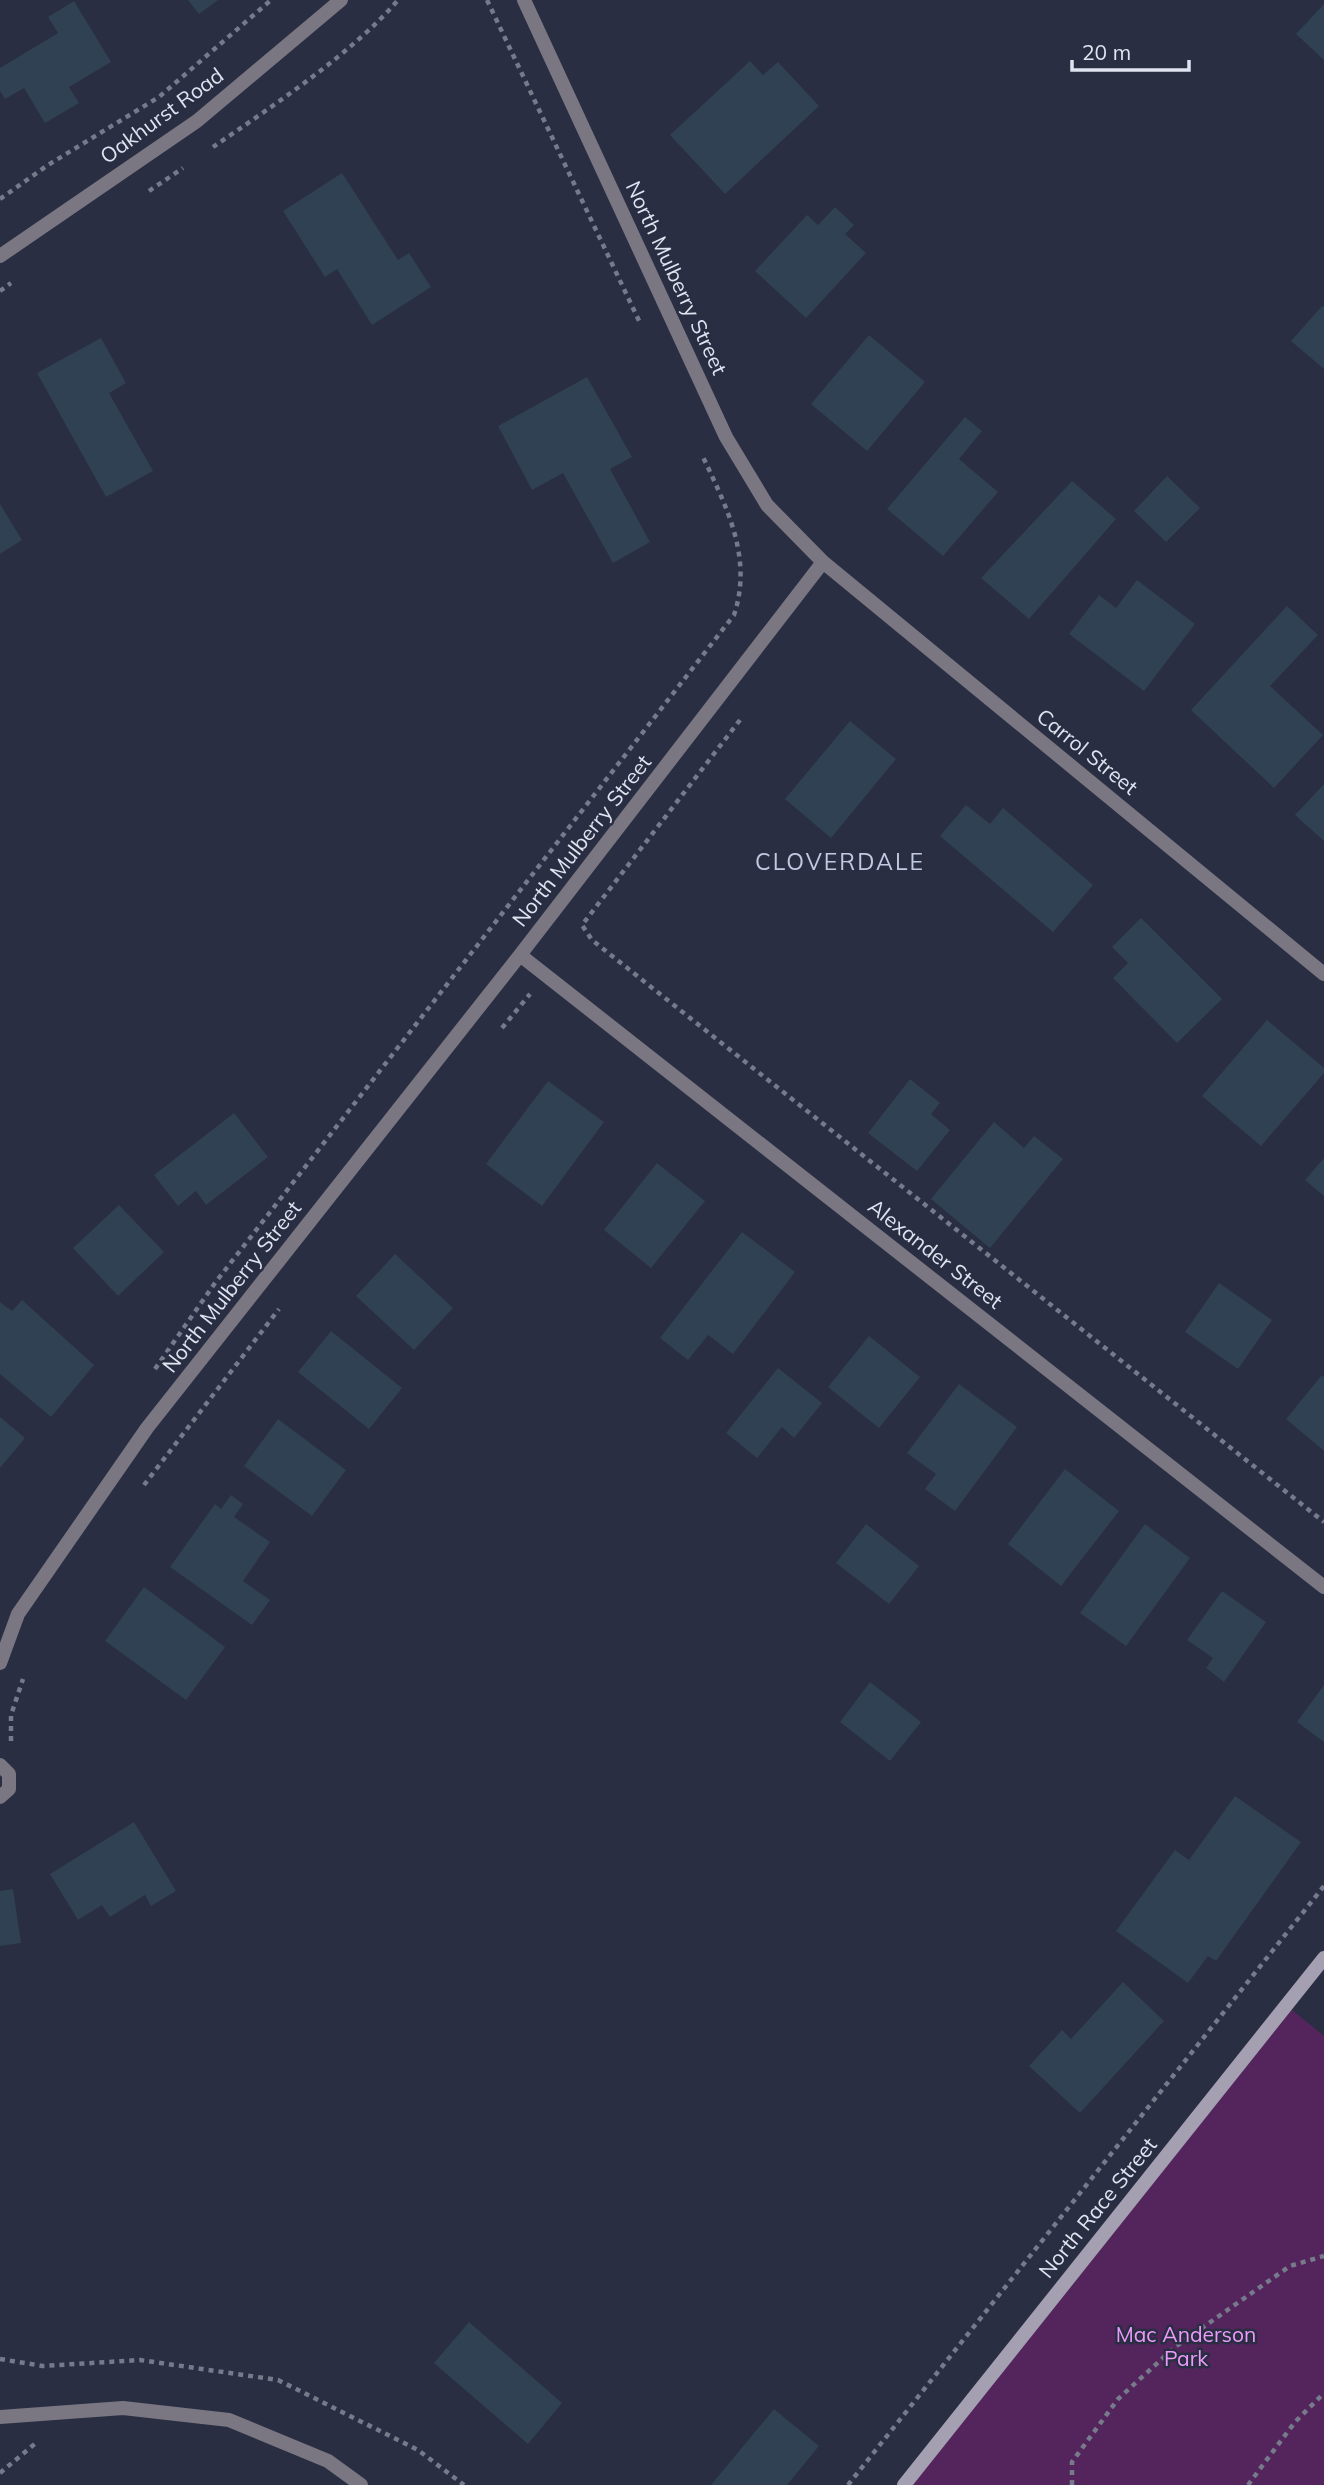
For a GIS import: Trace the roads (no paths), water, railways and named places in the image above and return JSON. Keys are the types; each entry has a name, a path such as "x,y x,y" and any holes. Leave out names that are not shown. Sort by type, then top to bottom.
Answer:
{"street":[{"name":"Oakhurst Road","path":"0,256 197,121 341,0"},
{"name":"North Mulberry Street","path":"0,1663 18,1614 147,1428 520,955 823,562 767,505 726,437 524,0"},
{"name":"Carrol Street","path":"823,562 1324,974"},
{"name":"Alexander Street","path":"520,955 1324,1587"},
{"path":"0,1765 9,1774 9,1789 0,1797"},
{"name":"North Race Street","path":"904,2485 1324,1958"},
{"path":"0,2417 123,2408 229,2420 328,2461 361,2485"}],"district":[{"name":"CLOVERDALE","path":"840,862"}],"park label":[{"name":"Mac Anderson Park","path":"1186,2347"}]}
